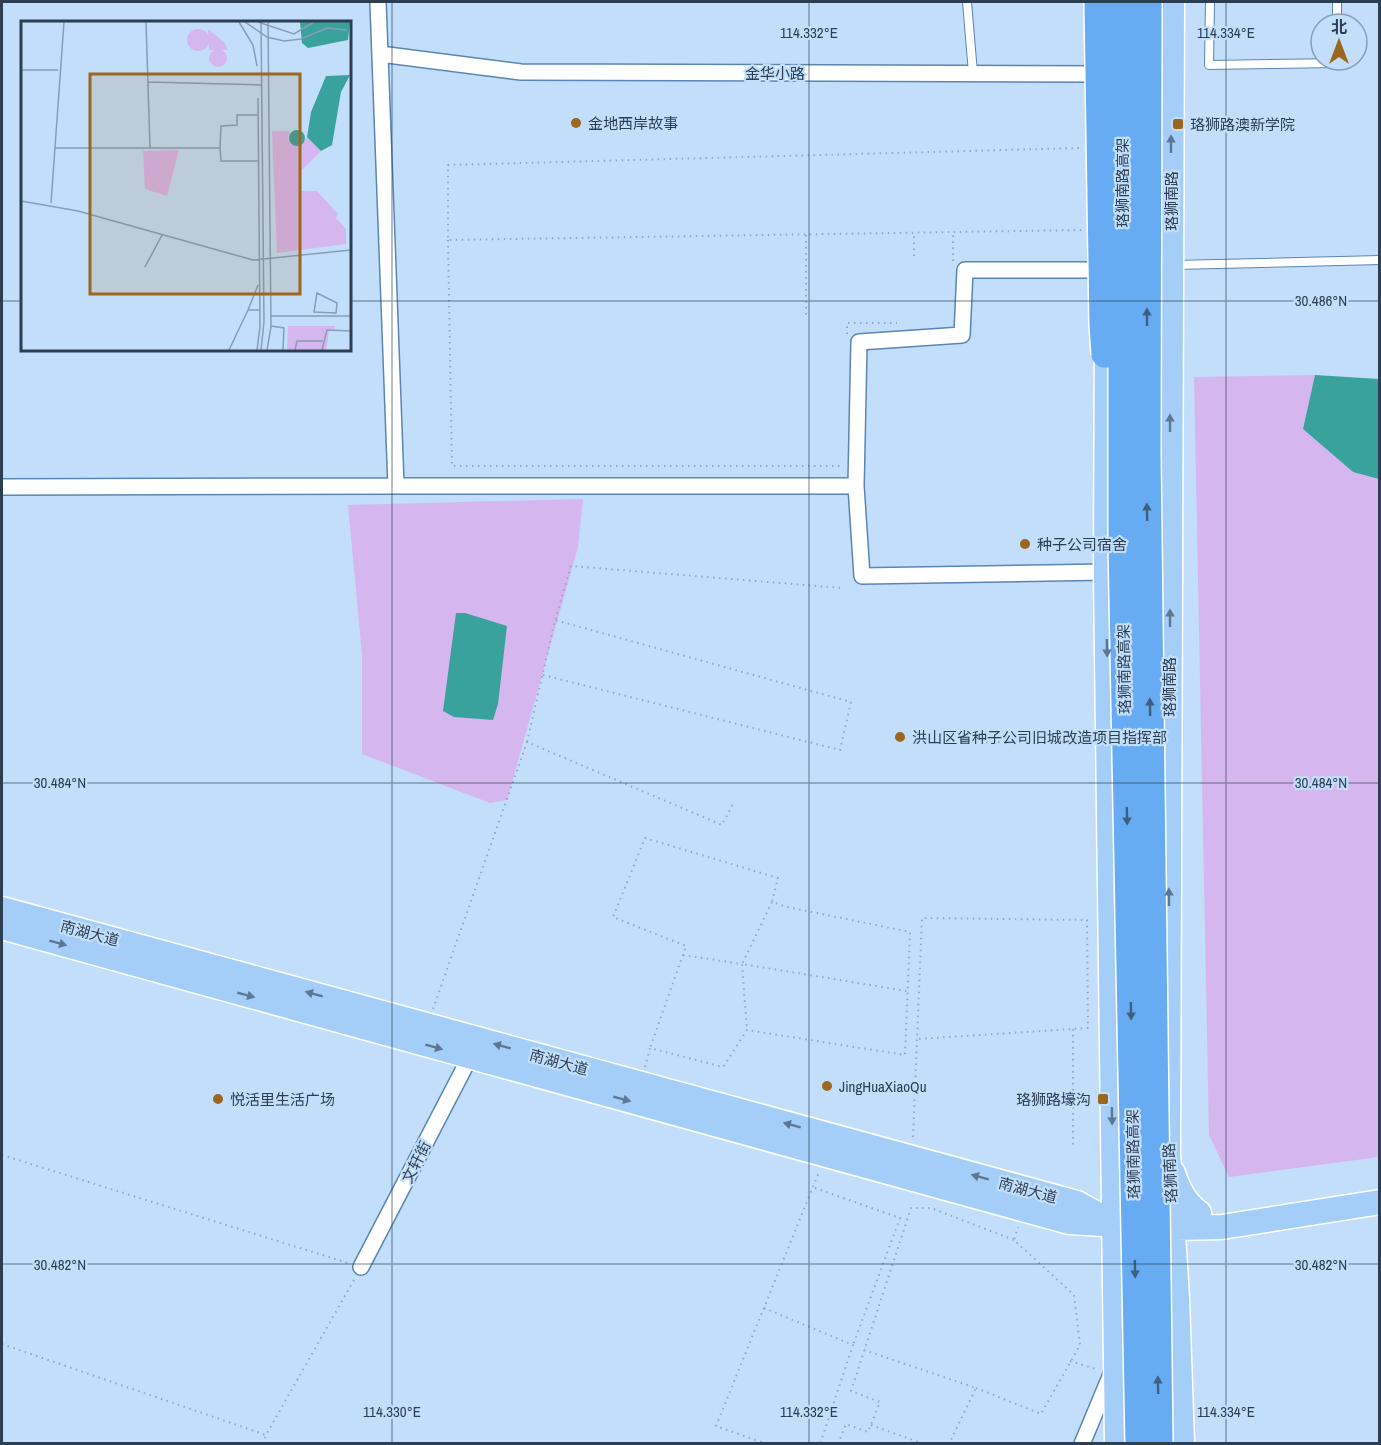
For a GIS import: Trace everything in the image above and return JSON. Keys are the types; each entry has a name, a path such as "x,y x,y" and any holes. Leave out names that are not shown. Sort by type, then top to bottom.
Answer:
{"highway":[{"path":"1098,2 1103,324 1122,543"},
{"name":"珞狮南路高架","path":"1122,2 1122,543 1139,1443"},
{"name":"珞狮南路高架","path":"1148,2 1147,456 1159,1443"}],"main road":[{"path":"1106,2 1106,572 1113,1369 1117,1443"},
{"name":"珞狮南路","path":"1172,2 1168,1153 1182,1443"},
{"name":"南湖大道","path":"2,909 912,1158 1073,1213 1113,1224 1173,1228 1222,1227 1380,1202"},
{"name":"南湖大道","path":"2,927 1024,1210 1073,1213"},
{"path":"1168,1153 1181,1193 1199,1213"},
{"path":"1113,1176 1103,1199 1073,1213 1086,1232 1103,1250 1114,1283"},
{"path":"1173,1228 1199,1213 1380,1185"}],"street":[{"path":"378,2 396,486"},
{"name":"金华小路","path":"380,54 521,72 1106,74 1172,67"},
{"path":"1102,270 965,270 962,334 859,342 856,486 862,576 1106,572"},
{"path":"2,487 856,486"},
{"name":"文轩街","path":"362,1267 470,1057"},
{"path":"1082,1443 1113,1369"}],"lane":[{"path":"967,2 973,74"},
{"path":"1210,2 1209,65 1309,63"},
{"path":"1171,265 1380,260"}],"path":[{"path":"843,466 452,466 448,165 1100,148"},
{"path":"448,240 1083,230"},
{"path":"953,232 953,266"},
{"path":"914,233 914,256"},
{"path":"806,235 806,319"},
{"path":"847,335 847,323 905,323"},
{"path":"428,1025 528,742 555,620 571,566 842,588"},
{"path":"543,675 840,750 850,702 555,620"},
{"path":"962,743 1108,739"},
{"path":"528,742 722,825 734,802"},
{"path":"640,1084 650,1048 686,946 613,917 645,838 778,878 772,902 742,964 747,1030 723,1067 650,1048"},
{"path":"747,1030 905,1055 910,932 772,902"},
{"path":"912,1158 922,918 1087,920 1088,1028 917,1039"},
{"path":"683,955 908,991"},
{"path":"1074,1029 1074,1146"},
{"path":"2,1155 362,1267 263,1443"},
{"path":"767,1443 716,1426 814,1187 824,1155"},
{"path":"814,1187 900,1218 820,1443"},
{"path":"838,1443 846,1424 868,1432 880,1402 850,1391 911,1208 931,1208 1014,1240 1074,1295 1080,1345 1041,1414 976,1388 864,1350"},
{"path":"1014,1240 1024,1210"},
{"path":"764,1308 854,1345"},
{"path":"2,1344 266,1435"},
{"path":"1070,1361 1113,1369"},
{"path":"950,1443 976,1388"},
{"path":"871,1425 924,1443"}],"shaded area":[{"path":"1315,375 1303,429 1353,472 1379,477 1379,1157 1229,1177 1209,1135 1194,377"},
{"path":"1315,375 1379,379 1379,479 1353,472 1303,429"},
{"path":"583,499 578,547 507,800 490,803 362,754 362,655 348,505"},
{"path":"456,613 465,613 507,626 498,704 493,720 454,717 443,711"}],"place":[{"name":"金地西岸故事","path":"576,123"},
{"name":"珞狮路澳新学院","path":"1178,124"},
{"name":"种子公司宿舍","path":"1025,544"},
{"name":"洪山区省种子公司旧城改造项目指挥部","path":"900,737"},
{"name":"JingHuaXiaoQu","path":"827,1086"},
{"name":"悦活里生活广场","path":"218,1099"},
{"name":"珞狮路壕沟","path":"1103,1099"}]}
